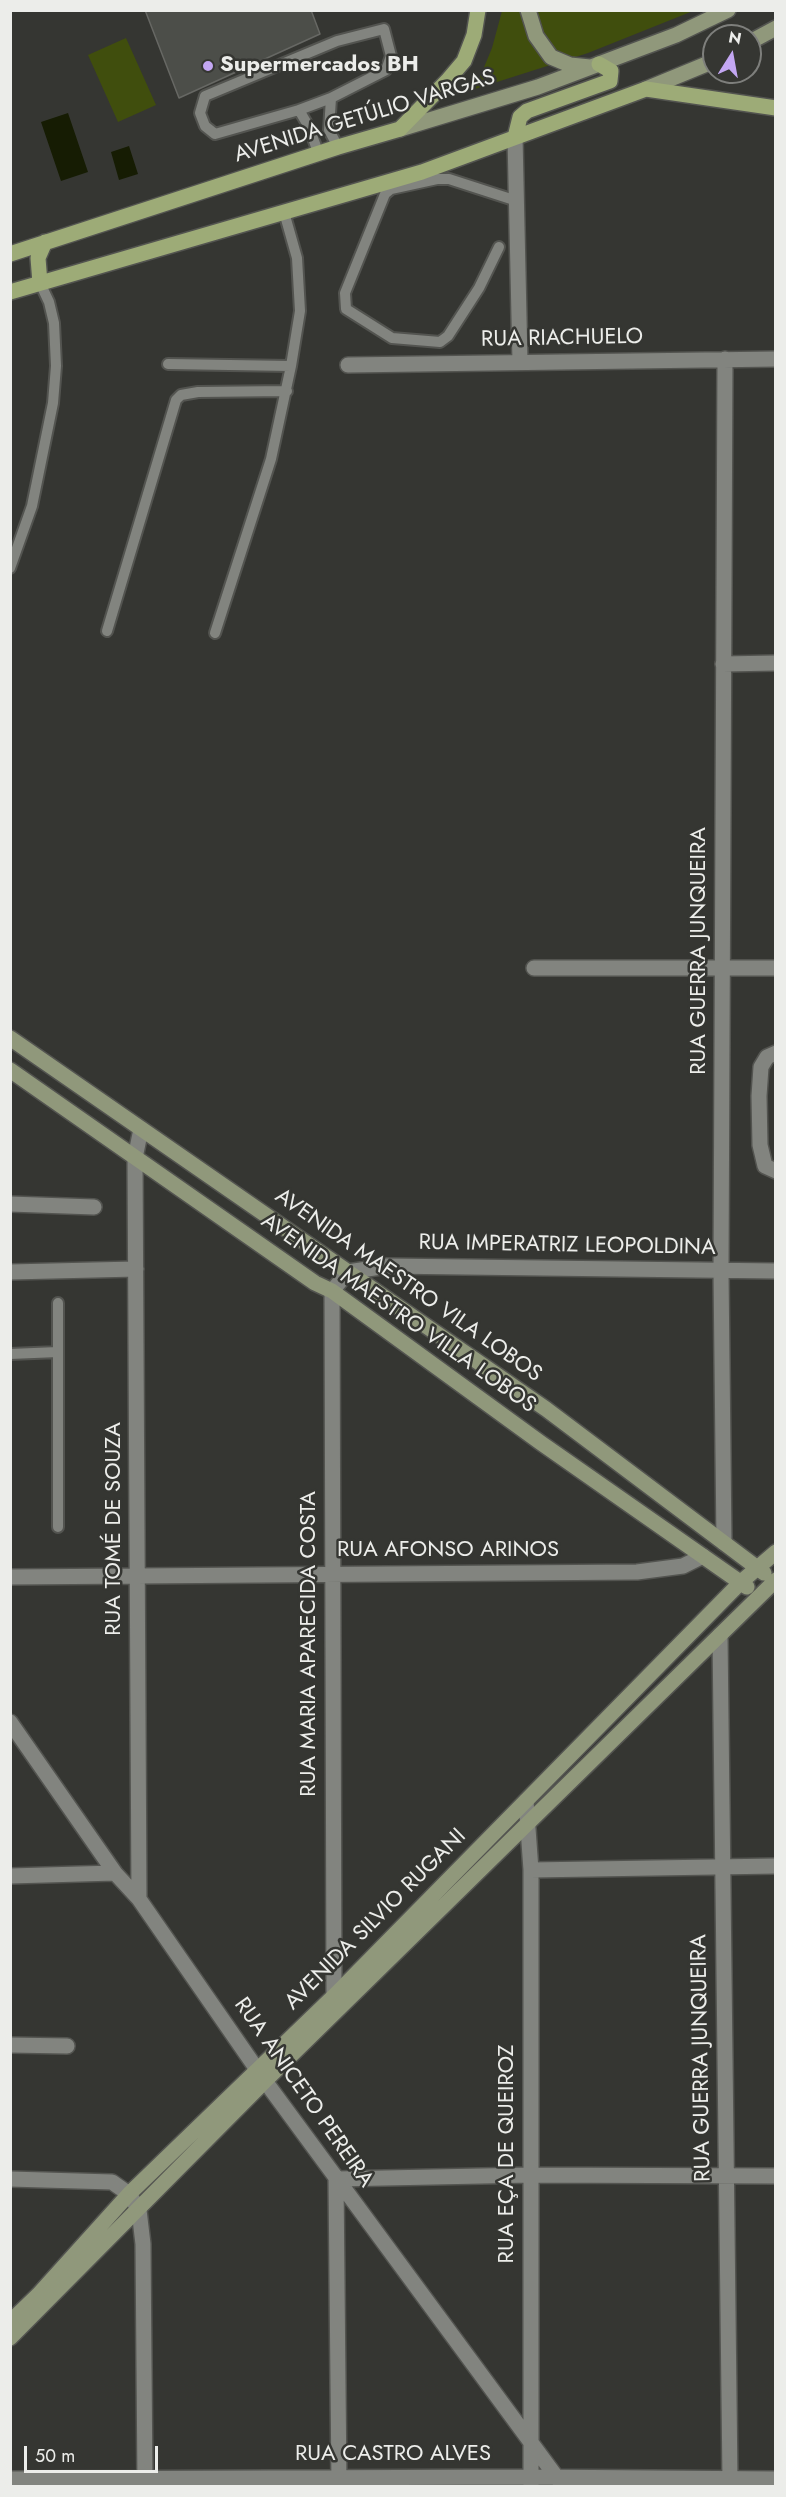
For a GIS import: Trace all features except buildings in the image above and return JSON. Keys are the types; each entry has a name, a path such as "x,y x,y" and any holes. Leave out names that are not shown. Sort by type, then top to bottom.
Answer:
{"main road":[{"path":"400,129 464,61 474,35 478,10"},
{"path":"515,137 520,117 527,111 610,81 611,71 596,66"},
{"path":"10,292 422,172 646,89 776,108"},
{"name":"AVENIDA GETÚLIO VARGAS","path":"10,254 400,129"},
{"path":"40,283 38,258 45,242"}],"street":[{"path":"528,10 536,36 551,57 570,64 596,66"},
{"name":"AVENIDA GETÚLIO VARGAS","path":"400,129 538,87 596,66 676,35 728,10"},
{"path":"762,36 776,28"},
{"path":"646,89 702,66"},
{"path":"515,137 520,362"},
{"name":"RUA GUERRA JUNQUEIRA","path":"724,1543 721,1272 725,359"},
{"name":"RUA RIACHUELO","path":"348,365 776,359"},
{"path":"723,664 776,663"},
{"path":"534,968 776,968"},
{"name":"AVENIDA MAESTRO VILA LOBOS","path":"10,1038 546,1409 775,1582"},
{"path":"776,1053 767,1057 761,1067 759,1096 760,1145 765,1166 776,1172"},
{"name":"AVENIDA MAESTRO VILLA LOBOS","path":"10,1070 315,1283 332,1291 541,1443 758,1596"},
{"name":"RUA TOMÉ DE SOUZA","path":"139,1899 135,1158 141,1129"},
{"path":"10,1204 94,1207"},
{"name":"RUA IMPERATRIZ LEOPOLDINA","path":"348,1272 387,1266 776,1271"},
{"path":"10,1272 136,1269"},
{"path":"332,1291 348,1272"},
{"name":"RUA MARIA APARECIDA COSTA","path":"332,1291 332,1574 337,2001"},
{"name":"AVENIDA SILVIO RUGANI","path":"337,2001 526,1801 741,1582 776,1552"},
{"name":"RUA AFONSO ARINOS","path":"10,1577 637,1572 683,1566 704,1556"},
{"name":"AVENIDA SILVIO RUGANI","path":"10,2322 38,2295 129,2194 261,2075 775,1582"},
{"name":"RUA GUERRA JUNQUEIRA","path":"720,1635 730,2480"},
{"name":"RUA ANICETO PEREIRA","path":"10,1722 115,1873 139,1899 336,2179 560,2483"},
{"name":"RUA EÇA DE QUEIROZ","path":"526,1801 531,1870 532,2445 530,2482"},
{"path":"531,1870 776,1866"},
{"path":"10,1876 115,1873"},
{"path":"10,2045 67,2046"},
{"name":"AVENIDA SILVIO RUGANI","path":"10,2338 139,2210 261,2075"},
{"path":"339,2482 336,2179 530,2175 776,2176"},
{"path":"10,2179 112,2182 129,2194 139,2210 143,2244 145,2482"},
{"name":"RUA CASTRO ALVES","path":"10,2479 145,2482 560,2483 776,2479"}],"lane":[{"path":"384,29 390,56 386,70 331,98 299,110 215,134 205,126 200,112 205,96 337,41 384,29"},
{"path":"331,98 329,130 338,147"},
{"path":"299,110 309,127 319,154"},
{"path":"499,247 479,288 448,336 440,342 392,338 346,309 345,293 385,194 391,189 437,179 449,179 517,201"},
{"path":"215,633 271,459 287,391 300,311 297,258 284,212"},
{"path":"10,568 32,506 53,403 56,366 54,323 50,302 40,283"},
{"path":"168,364 291,366"},
{"path":"107,631 176,400 181,395 198,392 287,391"},
{"path":"58,1303 58,1527"},
{"path":"10,1354 58,1352"}],"green space":[{"path":"502,11 693,11 588,53 475,89 492,48"},
{"path":"126,38 156,105 118,122 88,55"}],"shaded area":[{"path":"68,113 88,172 61,181 41,122"},
{"path":"129,146 138,174 119,180 111,152"}],"place":[{"name":"Supermercados BH","path":"208,66"}]}
